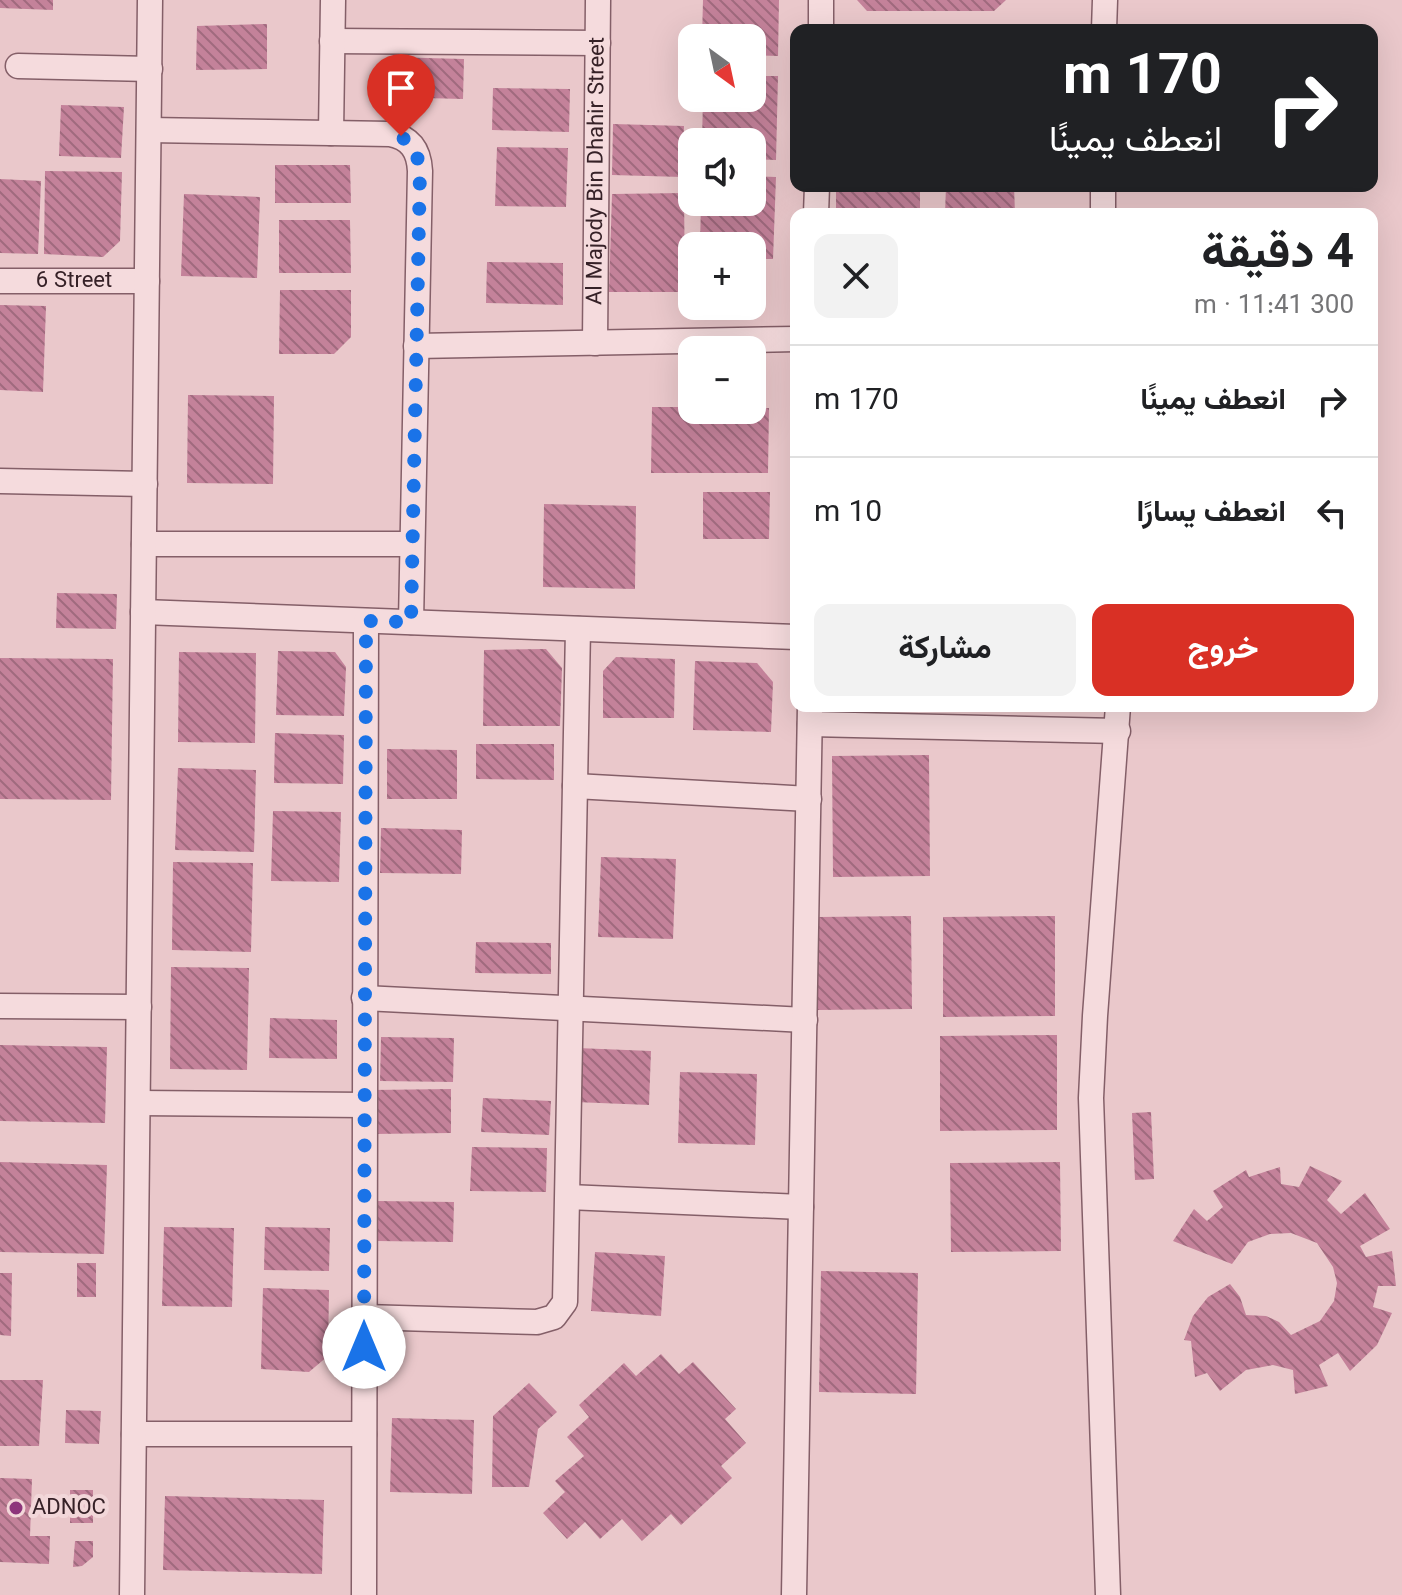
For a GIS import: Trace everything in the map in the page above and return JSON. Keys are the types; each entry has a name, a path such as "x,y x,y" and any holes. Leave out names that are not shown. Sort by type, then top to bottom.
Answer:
{"street":[{"path":"132,1595 150,0"},
{"path":"331,133 333,0"},
{"name":"Al Majody Bin Dhahir Street","path":"595,343 598,0"},
{"path":"821,0 821,24"},
{"path":"1104,24 1105,0"},
{"path":"332,41 598,43"},
{"path":"18,66 150,69"},
{"path":"149,130 390,134 401,136 416,151 420,171 411,622"},
{"name":"6 Street","path":"0,281 147,281"},
{"path":"416,346 790,339"},
{"path":"0,481 145,484"},
{"path":"144,544 412,544"},
{"path":"143,612 790,637"},
{"path":"364,1595 366,621"},
{"path":"364,1317 537,1322 554,1317 566,1293 578,629"},
{"path":"1108,1595 1091,1098 1118,712"},
{"path":"794,1595 810,715 1118,731"},
{"path":"575,786 809,799"},
{"path":"364,998 805,1020"},
{"path":"0,1006 139,1007"},
{"path":"138,1103 364,1105"},
{"path":"568,1197 801,1207"},
{"path":"134,1434 364,1434"}],"building":[{"path":"0,0 53,0 53,10 0,8"},
{"path":"703,0 779,0 778,56 766,56 766,24 702,24"},
{"path":"857,0 1006,0 994,11 867,11"},
{"path":"267,24 267,69 196,70 197,26"},
{"path":"388,57 464,59 463,99 387,97"},
{"path":"766,76 778,76 776,160 766,160 766,128 702,128 703,112 766,112"},
{"path":"493,88 570,89 569,132 492,130"},
{"path":"61,105 124,107 121,158 59,156"},
{"path":"613,124 684,126 678,128 678,177 612,175"},
{"path":"497,147 568,148 566,207 495,206"},
{"path":"275,165 350,165 351,203 275,203"},
{"path":"45,171 122,172 120,241 103,257 44,254"},
{"path":"766,177 776,177 773,259 766,259 766,232 700,232 701,216 766,216"},
{"path":"0,179 41,181 38,254 0,253"},
{"path":"836,192 920,192 920,208 836,208"},
{"path":"946,192 1014,192 1015,208 945,208"},
{"path":"678,193 678,216 684,216 684,232 678,232 678,292 609,292 612,194"},
{"path":"184,194 260,197 257,278 181,276"},
{"path":"279,220 350,220 351,273 279,273"},
{"path":"487,262 563,263 563,305 486,303"},
{"path":"280,290 351,290 351,337 334,354 279,354"},
{"path":"0,305 46,306 43,392 0,390"},
{"path":"188,395 274,396 273,484 187,483"},
{"path":"652,407 678,407 678,424 766,424 766,408 769,408 768,473 651,473"},
{"path":"703,492 770,492 769,539 703,539"},
{"path":"544,504 636,506 635,589 543,587"},
{"path":"57,593 117,594 116,629 56,628"},
{"path":"546,649 562,668 560,726 483,726 484,650"},
{"path":"278,651 335,652 346,667 344,716 276,715"},
{"path":"179,652 256,653 255,743 178,742"},
{"path":"616,657 675,659 674,718 603,718 603,671"},
{"path":"0,658 113,659 111,800 0,799"},
{"path":"695,661 757,663 773,682 771,732 693,730"},
{"path":"275,733 344,735 343,784 274,783"},
{"path":"476,744 554,744 554,780 476,779"},
{"path":"387,749 457,750 457,799 387,799"},
{"path":"929,755 930,876 833,877 832,756"},
{"path":"178,768 256,770 254,852 175,850"},
{"path":"273,811 341,812 339,882 271,881"},
{"path":"381,828 462,830 461,874 380,873"},
{"path":"601,857 676,859 673,939 598,937"},
{"path":"173,862 253,863 251,952 172,950"},
{"path":"911,916 912,1009 818,1010 818,917"},
{"path":"1055,916 1055,1016 943,1017 943,917"},
{"path":"476,942 551,943 551,974 475,973"},
{"path":"171,967 249,968 247,1070 170,1069"},
{"path":"270,1018 337,1020 337,1059 269,1058"},
{"path":"1057,1035 1057,1130 940,1131 940,1036"},
{"path":"381,1037 454,1038 453,1082 380,1081"},
{"path":"0,1045 107,1047 105,1123 0,1121"},
{"path":"577,1048 651,1051 649,1105 575,1102"},
{"path":"680,1072 757,1074 755,1145 678,1143"},
{"path":"451,1089 451,1133 373,1134 372,1090"},
{"path":"483,1098 551,1101 549,1135 481,1132"},
{"path":"1151,1112 1154,1179 1135,1180 1132,1113"},
{"path":"472,1147 547,1148 546,1192 470,1191"},
{"path":"0,1162 107,1165 104,1254 0,1252"},
{"path":"1060,1162 1061,1251 951,1252 950,1163"},
{"path":"1310,1166 1342,1181 1327,1200 1341,1214 1365,1193 1390,1229 1360,1246 1366,1257 1392,1251 1396,1286 1378,1286 1373,1307 1392,1313 1377,1345 1350,1371 1338,1353 1319,1365 1328,1386 1295,1394 1293,1370 1273,1365 1246,1370 1220,1391 1207,1373 1195,1377 1191,1341 1184,1340 1193,1316 1208,1297 1230,1284 1240,1297 1246,1315 1266,1316 1279,1322 1291,1335 1320,1321 1334,1301 1337,1283 1333,1267 1317,1243 1291,1233 1270,1234 1248,1242 1232,1264 1173,1241 1194,1209 1207,1221 1223,1207 1213,1191 1246,1170 1249,1177 1280,1167 1281,1184 1299,1187"},
{"path":"377,1201 454,1202 453,1242 377,1241"},
{"path":"164,1227 234,1228 232,1307 162,1306"},
{"path":"265,1227 330,1228 329,1271 264,1270"},
{"path":"595,1252 665,1256 661,1316 591,1311"},
{"path":"77,1263 96,1263 96,1297 77,1297"},
{"path":"821,1271 918,1273 916,1394 819,1392"},
{"path":"0,1273 12,1273 11,1336 0,1335"},
{"path":"263,1288 329,1290 328,1356 309,1372 261,1369"},
{"path":"661,1354 679,1374 693,1362 736,1409 725,1419 746,1443 721,1466 732,1478 681,1525 671,1514 642,1541 622,1519 600,1539 585,1522 567,1539 543,1513 565,1492 555,1481 584,1456 567,1437 589,1417 579,1405 624,1363 636,1376"},
{"name":"ADNOC","path":"0,1380 43,1380 39,1446 0,1446"},
{"path":"529,1383 557,1412 538,1429 529,1487 492,1487 493,1416"},
{"path":"66,1410 101,1411 99,1444 65,1443"},
{"path":"392,1418 474,1420 472,1494 390,1492"},
{"name":"ADNOC","path":"0,1478 32,1479 30,1536 50,1536 49,1564 0,1562"},
{"path":"70,1490 93,1490 93,1523 70,1523"},
{"path":"165,1496 324,1500 322,1574 163,1570"},
{"path":"75,1541 93,1541 93,1557 82,1566 73,1567"}],"place":[{"name":"ADNOC","path":"16,1508"}],"route":[{"path":"364,1347 366,621 411,622 420,161 410,142 401,136"}]}
